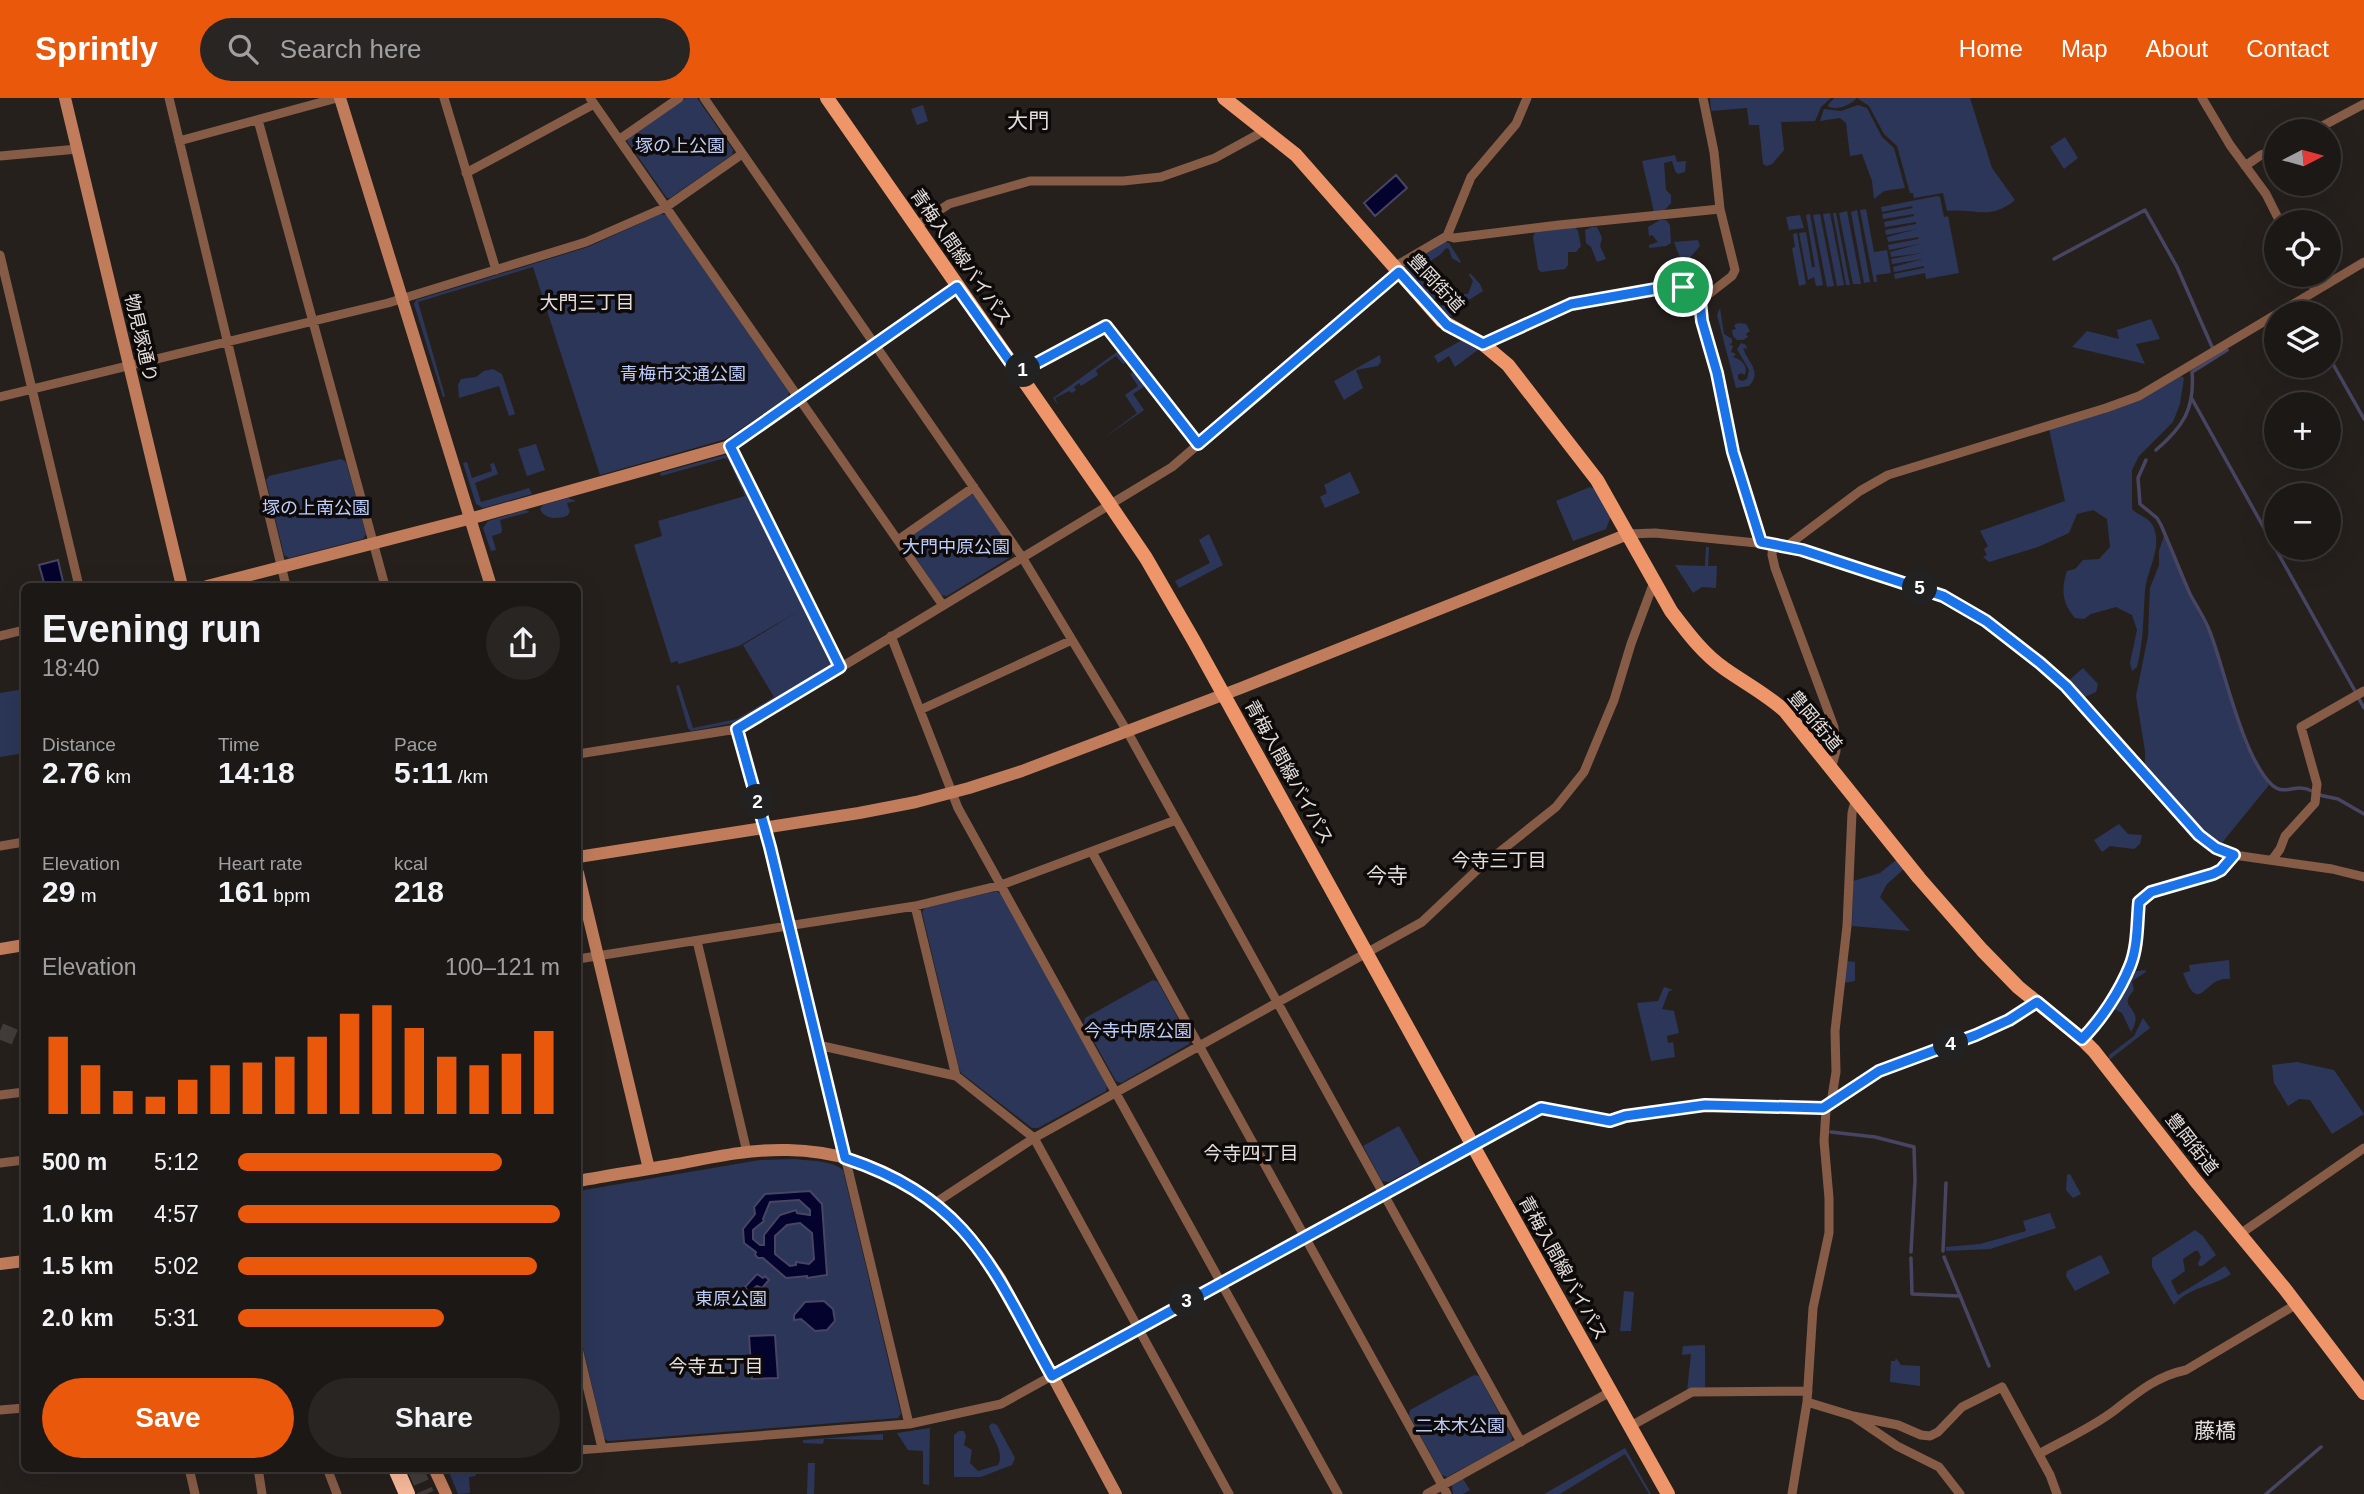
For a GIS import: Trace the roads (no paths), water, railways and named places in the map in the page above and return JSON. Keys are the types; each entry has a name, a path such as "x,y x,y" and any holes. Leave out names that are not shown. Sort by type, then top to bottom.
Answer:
{"highway":[{"path":"397,1472 407,1494"}],"main road":[{"name":"青梅入間線バイパス","path":"827,98 1146,558 1668,1494"},
{"name":"豊岡街道","path":"1224,98 1296,155 1447,325 1483,344 1508,365 1597,480 1671,611 1701,648 1725,669 1768,696 1785,711 1855,801 1976,943 2007,976 2082,1039 2127,1091 2364,1392"}],"street":[{"name":"物見塚通り","path":"65,98 181,583"},
{"path":"169,98 285,583"},
{"path":"180,141 339,98 490,583"},
{"path":"444,98 496,270"},
{"path":"620,139 679,98"},
{"path":"704,98 1022,557 1127,731 1521,1442"},
{"path":"581,754 737,729 1172,467 1396,269 1447,236 1471,177 1516,124 1527,98"},
{"path":"1700,301 1732,276 1735,270 1720,209 1714,152 1703,98"},
{"path":"2202,98 2274,210"},
{"path":"466,173 592,101 942,604"},
{"path":"2336,119 2364,104"},
{"path":"258,120 384,583"},
{"path":"916,226 949,204 1030,181 1123,181 1161,177 1215,158 1266,130"},
{"path":"0,156 78,149"},
{"path":"0,397 402,299 586,242 666,207 742,154"},
{"path":"2245,166 2264,154"},
{"path":"1447,236 1454,238 1720,209"},
{"path":"0,255 78,583"},
{"path":"1787,546 1860,491 1888,475 2139,396 2364,262"},
{"path":"1483,344 1578,302 1678,286 1688,290 1700,301 1702,321 1719,383 1733,452 1761,542"},
{"path":"219,583 470,519 730,446 957,287"},
{"path":"1018,373 1106,326 1198,444"},
{"path":"730,446 840,667"},
{"path":"898,540 974,486"},
{"path":"581,857 872,811 951,793 1022,771 1224,694 1628,534 1655,533 1787,546 1943,596 1986,621 2066,686 2199,835 2216,848 2234,855 2364,877"},
{"path":"1773,543 1775,568 1834,727 1836,751 1831,769"},
{"path":"935,1203 1034,1138 1422,922 1477,870 1556,807 1584,772 1614,700 1654,582"},
{"path":"0,636 21,631"},
{"path":"891,636 951,793 1338,1494"},
{"path":"920,710 1072,640"},
{"path":"2272,860 2285,836 2315,803 2317,784 2301,727 2364,691"},
{"path":"737,729 790,926 909,1424"},
{"path":"1792,1494 1807,1402 1813,1308 1829,1233 1829,1198 1824,1152 1825,1115 1836,1072 1835,1031 1847,926 1852,813 1855,801"},
{"path":"581,959 915,906 1002,885 1176,820"},
{"path":"0,846 21,842"},
{"path":"1092,852 1445,1490"},
{"path":"2082,1039 2115,995 2130,967 2135,947 2139,902 2151,892 2213,874 2221,870 2234,855"},
{"path":"581,885 649,1169"},
{"path":"915,906 956,1076"},
{"path":"696,941 747,1152"},
{"path":"0,949 21,946"},
{"path":"581,1450 909,1424 1001,1404 1541,1108 1610,1121 1625,1116 1705,1105 1823,1108 1879,1071 1976,1035 2009,1020 2037,1002"},
{"path":"818,1045 956,1076 1034,1138 1229,1494"},
{"path":"0,1095 21,1092"},
{"path":"2240,1234 2364,1148"},
{"path":"581,1180 747,1152 803,1151 845,1158 889,1175 935,1203 987,1258 1116,1494"},
{"path":"0,1163 21,1160"},
{"path":"0,1264 21,1261"},
{"path":"2039,1454 2115,1410 2126,1399 2172,1371 2186,1370 2297,1304"},
{"path":"581,1360 602,1448"},
{"path":"1807,1402 1930,1436 1938,1433 1962,1407 2002,1387 2039,1454 2057,1494"},
{"path":"1629,1427 1697,1391 1808,1391"},
{"path":"1427,1494 1445,1490 1521,1442 1610,1392"},
{"path":"0,1410 21,1408"},
{"path":"1853,1416 1897,1446 1939,1467 1960,1494"},
{"path":"191,1472 195,1494"},
{"path":"259,1472 262,1494"},
{"path":"329,1472 337,1494"},
{"path":"436,1472 446,1494"}],"waterway":[{"path":"2054,259 2145,210 2177,267 2213,349"},
{"path":"2156,450 2185,416 2191,397 2192,372 2227,350"},
{"path":"2341,378 2364,419"},
{"path":"2192,399 2355,691"},
{"path":"2146,460 2138,478 2140,504 2157,518 2161,525 2190,594 2208,627 2252,755 2272,785 2281,790 2300,788 2312,791"},
{"path":"2359,699 2364,708"},
{"path":"2319,795 2338,799 2364,814"},
{"path":"1831,1132 1875,1137 1914,1147 1911,1252"},
{"path":"1943,1251 1946,1183"},
{"path":"1944,1257 1989,1366"},
{"path":"1911,1258 1912,1294 1959,1296"},
{"path":"2266,1494 2321,1447"}],"tunnel":[{"path":"0,1031 21,1040"},
{"path":"417,1472 426,1494"}],"district":[{"name":"大門","path":"1028,121"},
{"name":"大門三丁目","path":"587,302"},
{"name":"今寺三丁目","path":"1499,860"},
{"name":"今寺","path":"1387,876"},
{"name":"今寺四丁目","path":"1251,1153"},
{"name":"今寺五丁目","path":"716,1366"},
{"name":"藤橋","path":"2215,1431"}],"park label":[{"name":"塚の上公園","path":"680,146"},
{"name":"青梅市交通公園","path":"683,374"},
{"name":"塚の上南公園","path":"316,508"},
{"name":"大門中原公園","path":"956,547"},
{"name":"今寺中原公園","path":"1138,1031"},
{"name":"東原公園","path":"731,1299"},
{"name":"二本木公園","path":"1460,1426"}]}
